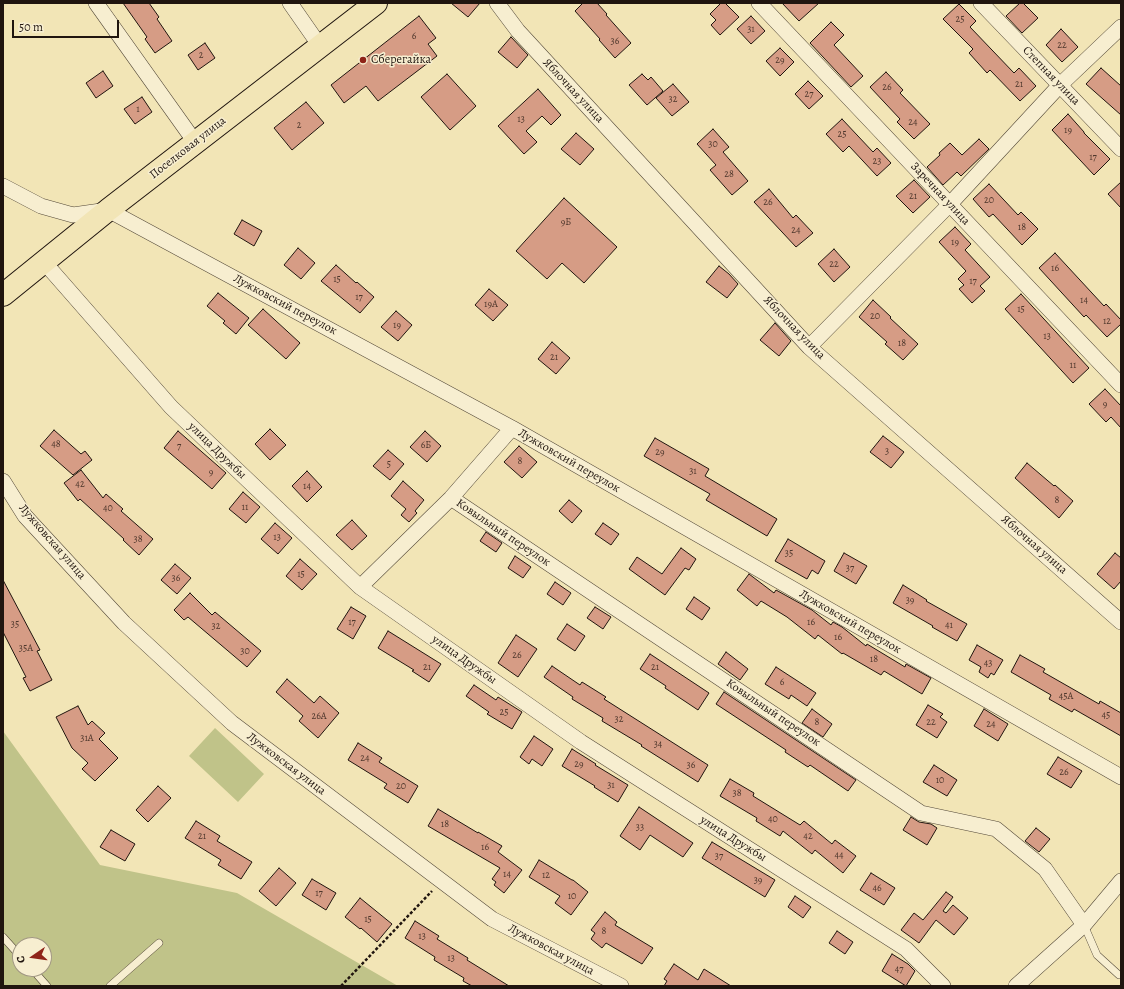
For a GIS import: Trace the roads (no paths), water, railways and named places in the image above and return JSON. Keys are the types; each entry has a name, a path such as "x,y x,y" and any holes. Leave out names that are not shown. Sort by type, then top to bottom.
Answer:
{"highway":[{"name":"Поселковая улица","path":"3,295 108,210 376,3"}],"street":[{"path":"96,3 195,142"},
{"path":"290,3 320,46"},
{"name":"Яблочная улица","path":"497,3 518,31 809,347 1121,622"},
{"name":"Заречная улица","path":"759,3 1121,384"},
{"name":"Степная улица","path":"981,3 1121,149"},
{"path":"809,347 950,204 1060,85 1121,27"},
{"path":"3,186 41,206 73,215 108,210"},
{"name":"Лужковский переулок","path":"108,210 512,428 1121,777"},
{"name":"улица Дружбы","path":"44,262 171,407 360,587 581,742 906,949 943,986"},
{"path":"360,587 451,498 512,428"},
{"name":"Лужковская улица","path":"3,480 25,516 124,623 232,723 492,919 621,986"},
{"name":"Ковыльный переулок","path":"451,498 921,813 996,829 1045,869 1084,925"},
{"path":"1016,986 1084,925 1121,881"}],"lane":[{"path":"1084,925 1097,955 1119,975 1121,975"},
{"path":"3,937 12,947"},
{"path":"110,986 159,943"},
{"path":"39,977 47,986"}],"place":[{"name":"Сберегайка","path":"363,60"}]}
